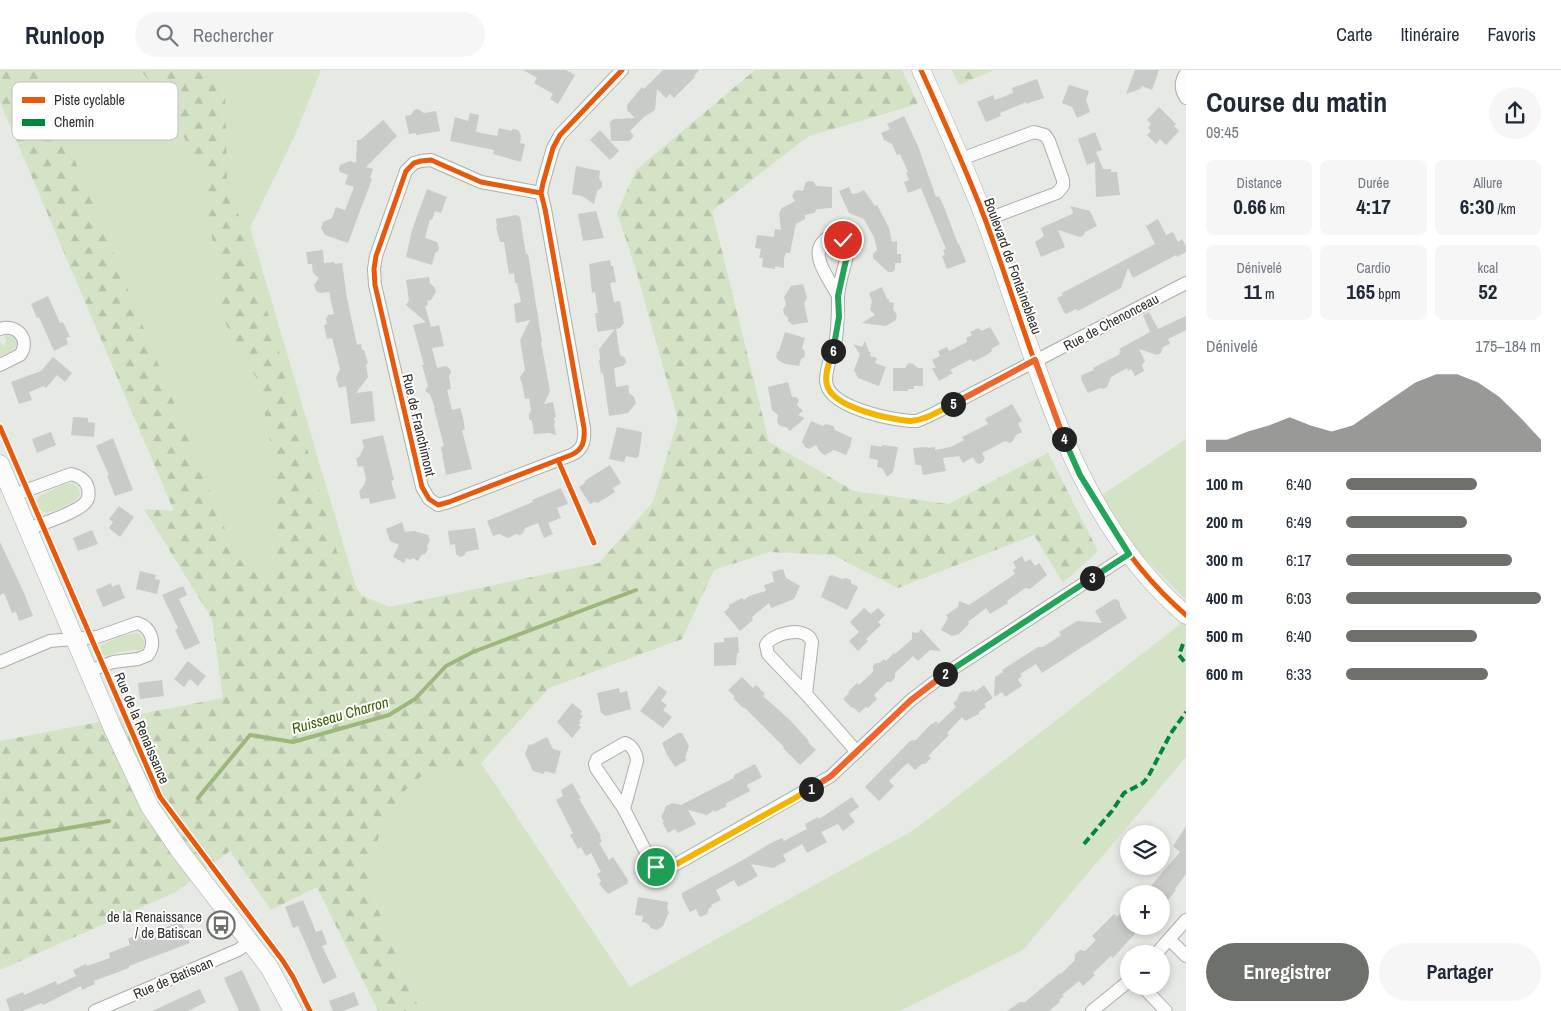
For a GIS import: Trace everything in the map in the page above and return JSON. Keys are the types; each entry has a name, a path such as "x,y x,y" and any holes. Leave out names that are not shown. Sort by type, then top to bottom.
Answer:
{"street":[{"name":"Boulevard de Fontainebleau","path":"920,70 961,159 985,220 1047,396 1080,475 1129,554 1166,597 1186,616"},
{"name":"Rue de Franchimont","path":"541,193 481,182 432,161 426,160 414,163 406,171 376,256 374,269 376,285 422,487 429,499 438,505 571,455 580,450 583,445 585,435 583,421 541,193 550,155 560,135 614,73"},
{"path":"1186,73 1181,85 1186,98"},
{"name":"Boulevard de Fontainebleau","path":"961,159 1034,132 1045,135 1049,141 1063,180 1061,190 985,220"},
{"name":"Rue de Chenonceau","path":"838,296 839,317 835,341 826,373 827,387 832,395 839,400 872,413 899,420 917,421 1186,283"},
{"path":"0,329 10,327 17,330 25,345 20,355 0,365"},
{"name":"Rue de la Renaissance","path":"0,464 126,758 155,817 250,942 274,976 293,1011"},
{"path":"14,495 67,474 80,477 88,488 88,496 84,504 28,529"},
{"path":"624,809 637,760 635,752 626,743 597,759 595,764 624,809 648,859 656,867 665,869 825,781 911,700 945,674 1129,554"},
{"name":"Rue de la Renaissance","path":"75,639 98,637 137,624 145,627 150,634 153,646 148,655 138,659 113,662 89,671"},
{"path":"806,694 812,642 810,637 804,632 796,632 770,639 766,645 768,654 857,752"},
{"path":"0,662 50,641 75,639"},
{"path":"1165,945 1186,920"},
{"path":"1170,940 1186,956"},
{"name":"Rue de Batiscan","path":"94,1011 111,1008 238,950 250,942"},
{"path":"1092,1011 1120,988"},
{"path":"1151,995 1166,1011"}],"green space":[{"path":"0,70 36,70 41,82 12,82 12,130 0,102"},
{"path":"36,70 321,70 296,133 250,228 356,587 481,763 630,987 914,830 1186,620 1186,757 1129,825 1120,825 1120,835 1023,950 900,1011 420,1011 65,140 178,140 178,82 41,82"},
{"path":"141,70 217,70 225,90 227,186 242,224 338,555 361,595 389,607 599,563 653,502 678,420 634,263 617,213 636,170 755,70 902,70 918,104 809,136 712,211 769,442 854,491 948,504 1048,453 1098,551 1063,583 1034,535 898,588 833,555 769,552 714,570 682,639 549,688 481,763 425,773 400,795 378,838 370,890 420,1011 378,1011 317,887 271,910 230,851 176,892 0,970 0,741 223,698 212,619 144,509 174,511 16,140 66,140 230,541 242,562 251,571 257,574 274,576 277,546 271,445 258,381 217,308 216,262 203,179 178,126 178,82 150,82"},
{"path":"952,70 994,70 959,85"},
{"path":"7,335 15,338 17,345 12,351 0,356 0,342 3,346 7,341 4,336"},
{"path":"1186,439 1186,600 1135,548 1102,495"},
{"path":"72,483 79,489 80,496 77,499 51,512 43,512 39,509 36,502 39,496 65,484"},
{"path":"137,633 144,640 142,649 105,656 101,654 102,650 99,651 102,645 112,640"}],"building":[{"path":"523,70 566,70 575,75 558,104 550,99 553,94 534,83 537,78"},
{"path":"663,70 699,70 695,77 674,98 670,94 666,98 657,89 655,110 644,117 630,131 634,136 629,141 611,141 610,122 614,119 635,118 627,110 627,105 642,87 644,89"},
{"path":"1135,70 1159,70 1152,90 1142,86 1140,89 1126,94"},
{"path":"1037,79 1044,98 1026,104 1026,102 1000,113 1001,116 986,122 977,102 993,95 995,100 1013,93 1012,88"},
{"path":"1069,85 1089,91 1086,100 1090,112 1077,118 1072,107 1062,103"},
{"path":"1159,107 1176,124 1174,126 1179,131 1166,145 1160,139 1156,144 1147,135 1151,131 1148,128 1151,124 1147,120"},
{"path":"418,109 424,113 436,111 440,131 416,135 416,133 409,134 405,116 411,115 414,110"},
{"path":"470,113 479,115 476,132 497,136 499,128 511,131 513,129 518,130 521,135 520,143 525,144 521,162 493,154 494,150 450,141 455,117 468,121"},
{"path":"904,116 918,146 936,197 939,196 966,262 947,269 942,256 945,255 943,250 946,249 921,188 908,193 904,182 909,180 906,173 908,172 900,154 897,155 892,144 884,140 881,133 890,129 887,124"},
{"path":"383,120 397,136 366,167 373,169 370,178 372,179 348,243 325,235 321,228 323,222 332,218 336,207 345,210 354,187 345,184 348,175 340,172 340,165 350,161 356,163 357,140 360,140"},
{"path":"600,130 619,151 610,160 590,140"},
{"path":"1095,132 1102,150 1096,152 1103,169 1111,169 1111,172 1117,172 1120,195 1096,197 1095,162 1087,165 1078,139"},
{"path":"576,166 600,171 599,178 602,187 597,191 594,204 582,196 572,194"},
{"path":"806,182 814,182 816,186 832,187 832,208 817,209 814,213 805,215 805,219 796,224 790,253 786,253 784,258 784,268 775,266 775,269 762,267 763,258 759,258 761,249 755,248 757,235 774,237 775,229 781,230 779,213 782,208 795,201 792,196 794,192 797,190 803,191"},
{"path":"849,187 852,194 864,190 875,206 877,205 889,228 892,242 897,241 897,254 901,254 901,263 895,263 895,270 892,272 888,272 873,258 873,254 877,250 874,237 864,219 849,213 839,191"},
{"path":"427,189 447,197 441,213 435,211 432,220 430,219 425,238 437,242 439,247 435,253 432,265 406,257 412,230"},
{"path":"1070,206 1090,211 1097,226 1080,237 1058,230 1065,247 1041,257 1035,242 1044,236 1041,228 1072,214"},
{"path":"596,211 604,238 583,241 578,214"},
{"path":"516,215 520,217 526,254 528,254 550,391 544,404 553,402 556,417 554,418 554,424 556,435 549,433 534,434 532,421 529,419 531,410 529,398 525,399 520,377 525,370 520,340 530,320 516,323 514,304 521,302 514,273 509,274 504,242 500,242 496,227 496,219"},
{"path":"1158,219 1166,235 1173,232 1178,242 1182,239 1186,246 1186,252 1177,257 1176,255 1133,278 1128,268 1121,288 1078,311 1076,309 1066,314 1057,298 1063,295 1062,293 1155,244 1146,226"},
{"path":"323,250 324,263 342,263 357,345 361,344 368,363 366,364 368,377 356,393 372,391 375,421 351,424 346,386 339,388 336,378 340,369 332,338 327,339 324,325 327,324 326,319 328,315 334,314 329,292 320,293 316,291 314,285 319,278 313,273 312,264 308,264 306,252"},
{"path":"610,260 616,282 610,283 614,302 620,301 624,323 620,328 616,329 620,355 625,358 626,362 623,366 614,368 616,387 628,385 629,393 634,397 636,403 628,413 609,416 603,373 601,374 599,349 615,329 598,332 595,313 598,313 595,292 592,293 589,264"},
{"path":"429,277 430,283 436,292 431,300 427,301 428,305 425,306 431,327 439,325 444,346 432,348 437,368 446,366 451,372 449,376 451,389 447,390 452,410 460,408 463,417 465,430 462,430 472,469 446,475 441,447 444,446 435,408 430,394 425,391 428,386 413,325 426,322 406,305 409,300 406,280"},
{"path":"803,284 807,298 804,303 808,322 793,325 784,314 783,309 786,305 784,297 791,286"},
{"path":"882,287 889,302 894,303 893,309 897,315 896,320 886,326 862,323 875,315 870,310 872,301 869,293"},
{"path":"48,296 60,323 63,322 70,337 66,338 68,344 54,351 31,304"},
{"path":"1149,312 1158,329 1186,316 1186,330 1168,339 1170,344 1163,347 1161,353 1157,355 1139,349 1145,361 1142,365 1144,371 1135,376 1131,369 1128,371 1127,368 1111,377 1107,387 1088,393 1081,379 1082,375 1120,354 1119,352 1121,351 1119,349 1150,332 1143,315"},
{"path":"990,327 1000,344 991,349 992,351 985,356 973,362 971,359 950,370 953,373 939,381 932,368 936,368 932,360 940,356 938,351 947,347 949,351 967,342 966,338 972,335 970,332 979,328 981,331"},
{"path":"785,332 805,338 802,348 805,352 804,358 801,359 799,366 785,364 776,357"},
{"path":"865,341 869,352 871,352 870,356 877,358 875,363 886,367 879,386 858,378 854,370 860,354 853,344 862,347"},
{"path":"53,357 72,373 65,382 57,375 46,388 44,386 29,392 32,400 19,404 11,382 41,371"},
{"path":"909,363 918,368 923,368 923,386 914,386 914,389 908,389 908,391 893,391 893,368 905,368"},
{"path":"788,382 792,397 796,397 799,400 797,405 803,411 798,415 805,418 790,431 786,427 780,426 777,422 778,415 772,410 768,387"},
{"path":"1012,404 1022,421 1018,423 1022,432 1016,435 1013,441 1010,443 1005,441 982,453 985,458 980,464 976,463 973,457 963,463 959,456 943,458 946,471 923,475 921,465 915,463 913,448 935,447 935,450 951,447 964,440 962,437 988,424 985,419"},
{"path":"73,417 88,418 88,422 95,423 94,437 71,435"},
{"path":"811,421 823,426 826,424 833,426 835,430 852,438 846,455 834,450 825,455 821,453 816,445 809,449 805,447 802,442"},
{"path":"617,427 642,432 639,456 636,458 626,456 624,462 609,459"},
{"path":"51,432 56,445 37,453 32,439"},
{"path":"383,435 394,480 391,481 396,498 370,504 369,498 361,499 359,492 366,479 363,466 358,467 356,458 359,457 364,447 362,440"},
{"path":"113,438 133,490 115,496 107,476 109,475 96,446"},
{"path":"871,445 898,447 893,472 887,477 882,468 877,467 878,460 869,458"},
{"path":"610,465 621,483 613,488 615,492 598,503 590,504 579,487 589,478"},
{"path":"561,488 568,504 557,508 561,518 548,523 553,534 544,538 538,523 525,528 523,533 519,535 516,534 508,538 499,534 493,536 487,521"},
{"path":"119,506 134,517 120,537 109,528 113,522 109,519"},
{"path":"402,522 405,532 414,531 428,535 430,540 427,546 428,549 425,554 421,555 418,561 413,558 410,560 406,558 404,563 393,557 399,545 390,541 386,529"},
{"path":"475,528 479,549 466,552 464,556 460,557 456,554 455,544 450,545 448,531"},
{"path":"92,530 98,544 78,551 73,538"},
{"path":"0,542 33,616 19,621 16,612 12,613 4,593 0,595"},
{"path":"1022,556 1025,562 1030,559 1035,566 1039,563 1047,575 1030,589 1025,588 1007,601 1008,603 990,614 986,608 968,622 969,624 959,634 952,636 941,630 948,618 946,615 958,607 959,601 969,605 1015,574 1013,570 1016,568 1013,562"},
{"path":"783,569 786,578 800,586 794,599 771,608 769,603 752,617 753,620 740,631 724,612 729,608 729,605 742,598 744,600 749,596 766,591 764,585 774,582 772,572"},
{"path":"140,571 156,575 155,579 160,580 157,594 136,589"},
{"path":"832,575 851,580 851,583 858,587 847,610 821,597 829,576"},
{"path":"111,583 112,587 119,584 125,598 103,607 96,590"},
{"path":"183,586 187,595 179,599 200,643 185,650 175,630 178,628 162,595"},
{"path":"1114,599 1118,600 1127,618 1042,673 1036,664 1020,674 1022,676 1018,679 1022,686 1005,697 1002,692 994,697 995,677 1003,672 1002,670 1038,647 1043,647 1061,635 1059,632 1077,621 1102,623 1095,611"},
{"path":"864,608 871,614 878,608 885,615 878,622 881,625 866,639 868,641 858,651 849,641 859,632 850,622"},
{"path":"921,629 941,651 930,650 918,661 913,656 895,673 895,678 891,682 887,682 874,695 877,699 868,708 866,707 859,713 852,708 843,699 848,692 873,672 873,666 876,663 880,663 884,659 886,661 912,639 912,632 918,633"},
{"path":"738,637 739,653 737,653 736,665 714,666 714,643 724,642 724,638"},
{"path":"188,661 206,676 198,686 190,679 184,687 174,679"},
{"path":"742,677 753,688 756,685 765,694 763,696 790,720 816,750 800,765 733,698 735,697 728,690"},
{"path":"162,680 164,696 140,699 138,683"},
{"path":"984,685 993,698 984,704 986,707 979,714 965,721 962,717 947,733 949,735 928,756 931,758 925,764 922,764 915,770 908,763 903,767 889,781 894,786 879,801 865,787 910,741 916,740 932,723 936,721 938,724 956,707 953,703 957,700 959,694 964,691 970,692 974,689 975,692"},
{"path":"659,686 667,692 661,701 667,705 663,710 672,717 663,728 640,711"},
{"path":"619,688 620,693 627,691 631,709 606,716 601,713 597,693"},
{"path":"572,703 582,711 580,714 583,716 579,721 581,723 578,725 581,727 572,738 557,722"},
{"path":"678,733 682,733 689,746 685,758 687,760 675,767 662,743"},
{"path":"547,737 553,749 561,751 555,774 545,771 544,774 533,771 525,754 529,744 531,745"},
{"path":"755,764 762,777 747,785 750,791 725,804 727,806 715,812 714,810 707,815 688,810 696,824 678,833 675,829 668,833 661,816 666,806 672,803 681,805 734,778 734,775"},
{"path":"572,783 581,798 579,799 601,836 602,842 599,843 609,860 613,857 628,880 627,884 608,894 599,884 601,881 597,874 601,872 591,853 586,856 581,847 578,849 570,835 573,833 556,800 563,796 561,790"},
{"path":"852,797 859,807 849,814 855,822 843,831 838,824 821,832 827,842 807,853 802,844 783,855 786,861 773,868 751,864 758,876 738,887 734,880 716,890 721,900 711,905 712,907 709,908 707,914 700,917 696,909 690,912 682,897 682,893 771,843 782,838 784,841 807,829 805,824 818,817 819,819"},
{"path":"1186,826 1186,874 1170,898 1170,885 1152,885 1160,875 1170,875 1170,864 1180,852 1173,846"},
{"path":"638,897 668,902 667,909 669,912 663,926 657,930 651,928 647,923 642,922 643,916 635,915"},
{"path":"303,900 316,932 322,930 327,944 322,946 337,977 323,984 298,926 293,928 285,907"},
{"path":"1114,914 1117,917 1120,914 1120,935 1134,935 1125,945 1120,945 1120,950 1093,973 1095,975 1083,986 1079,981 1062,995 1064,996 1059,1000 1060,1002 1049,1011 1007,1011 1020,1002 1025,1002 1061,974 1075,960 1075,954 1080,950 1085,951 1096,940 1092,936"},
{"path":"181,921 190,943 94,981 95,984 82,990 81,986 43,1005 42,1003 22,1011 10,1011 6,999 23,992 24,995 56,981 57,985 76,976 73,970 86,964 87,966 110,958 109,953 130,945 128,939 140,934 142,937"},
{"path":"242,970 261,1011 239,1011 224,978"},
{"path":"200,989 206,1002 188,1011 152,1011"},
{"path":"354,992 359,1005 343,1011 333,1011 329,1001"}],"waterway":[{"name":"Ruisseau Charron","path":"198,798 250,735 293,742 389,715 415,699 446,666 473,652 636,590"},
{"name":"Ruisseau Charron","path":"0,840 109,821"}],"marked path":[{"path":"1183,644 1179,655 1186,664"},
{"path":"1084,844 1112,811 1124,793 1143,783 1148,777 1171,733 1186,712"}],"cycle path":[{"path":"541,193 481,182 431,160 414,163 406,171 376,256 374,269 375,285 422,487 429,499 438,505 571,455 581,448 584,428 541,193 553,148 560,135 622,70"},
{"path":"921,70 978,200 1041,379 1061,431 1085,482 1113,530 1146,575 1186,615"},
{"path":"0,427 160,797 283,961 310,1011"},
{"path":"558,460 594,543"}],"place":[{"name":"de la Renaissance / de Batiscan","path":"221,925"}],"route":[{"path":"656,867 665,869 673,866 825,781 840,769 911,700 945,674 1129,554 1080,475 1047,396 1035,360 917,421 899,420 872,413 849,405 832,395 827,387 826,373 835,341 839,317 838,296 848,251 847,245 843,240"}]}
